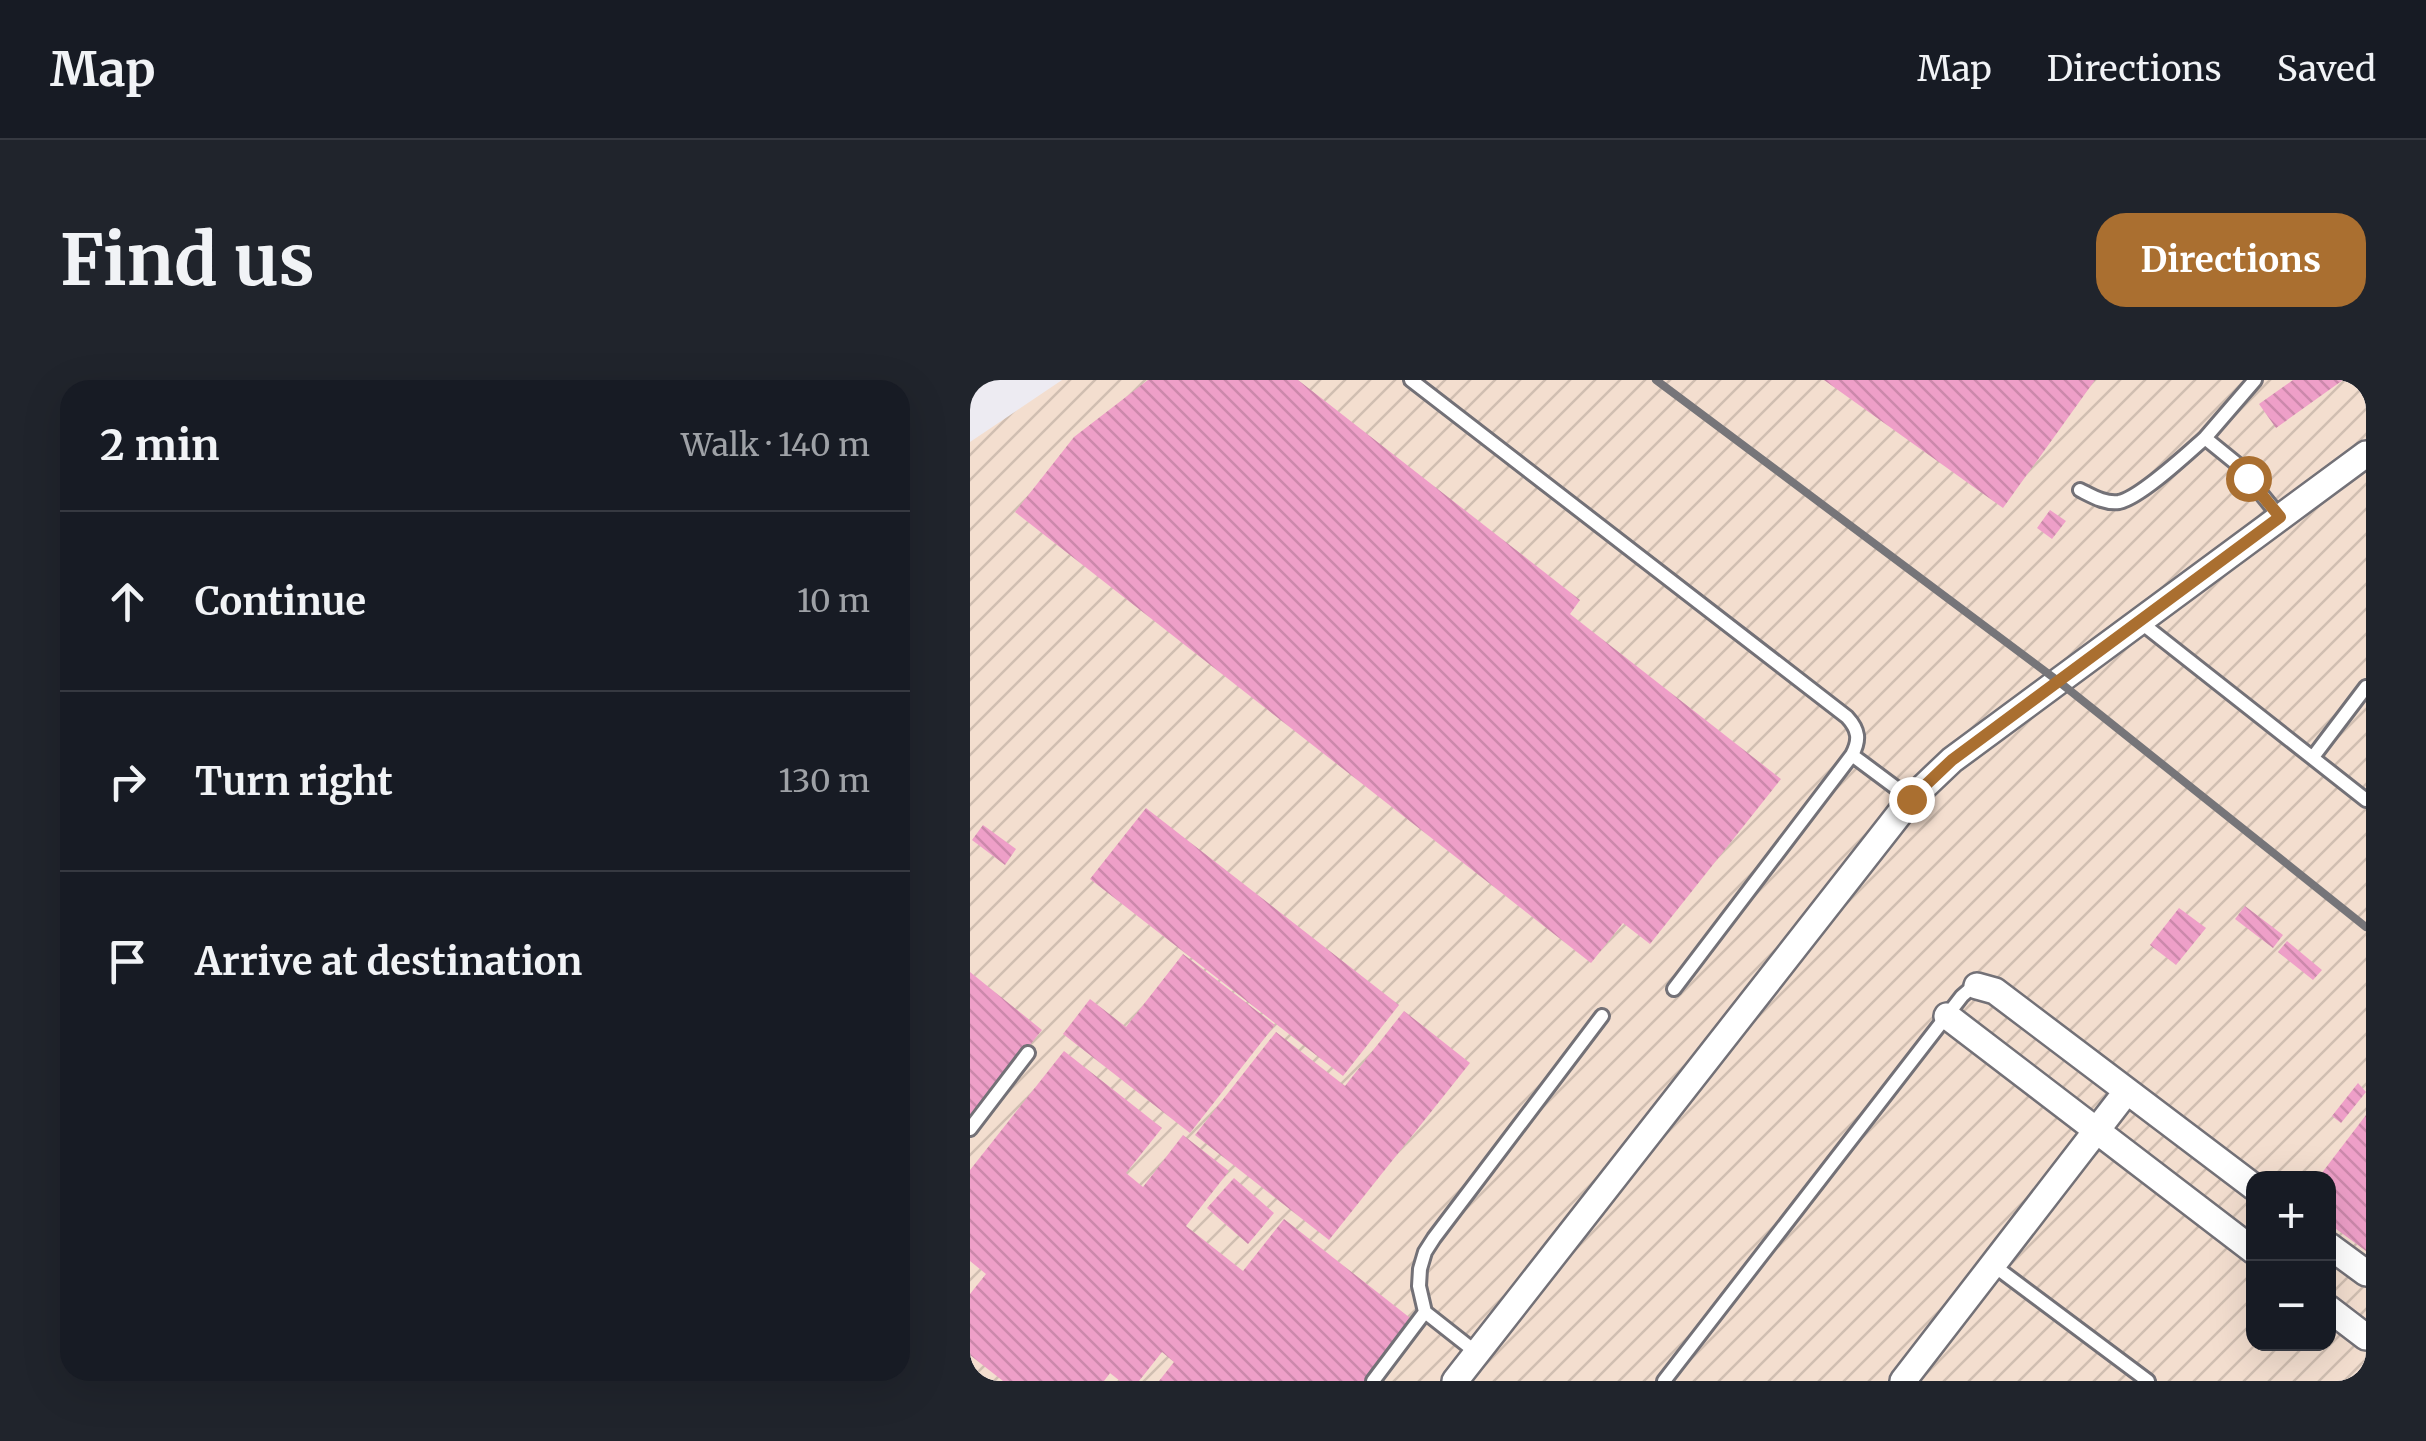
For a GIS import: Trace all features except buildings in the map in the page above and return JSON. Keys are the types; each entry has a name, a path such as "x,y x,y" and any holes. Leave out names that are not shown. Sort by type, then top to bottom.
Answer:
{"street":[{"path":"1456,1381 1911,799 1952,760 2366,454"},
{"path":"1977,986 1994,991 2246,1181"},
{"path":"1947,1016 2246,1244"},
{"path":"1903,1381 2127,1091"},
{"path":"2336,1250 2366,1273"},
{"path":"2336,1314 2366,1337"}],"lane":[{"path":"1410,380 1854,725 1858,735 1852,756 1674,988"},
{"path":"2080,490 2101,500 2119,502 2134,496 2205,438 2255,380"},
{"path":"2205,438 2237,464 2280,517"},
{"path":"2138,621 2366,800"},
{"path":"2313,757 2366,687"},
{"path":"1852,756 1911,799"},
{"path":"1664,1381 1947,1016 1968,990 1977,986"},
{"path":"1477,1353 1425,1312 1420,1286 1425,1252 1602,1016"},
{"path":"970,1128 1028,1053"},
{"path":"1993,1265 2148,1381"},
{"path":"1373,1381 1425,1312"}],"shaded area":[{"path":"1062,380 2366,380 2366,1381 970,1381 970,442"}],"railway":[{"path":"1656,380 2058,681 2366,927"}],"route":[{"path":"1911,799 1952,760 2280,517 2248,478"}]}
